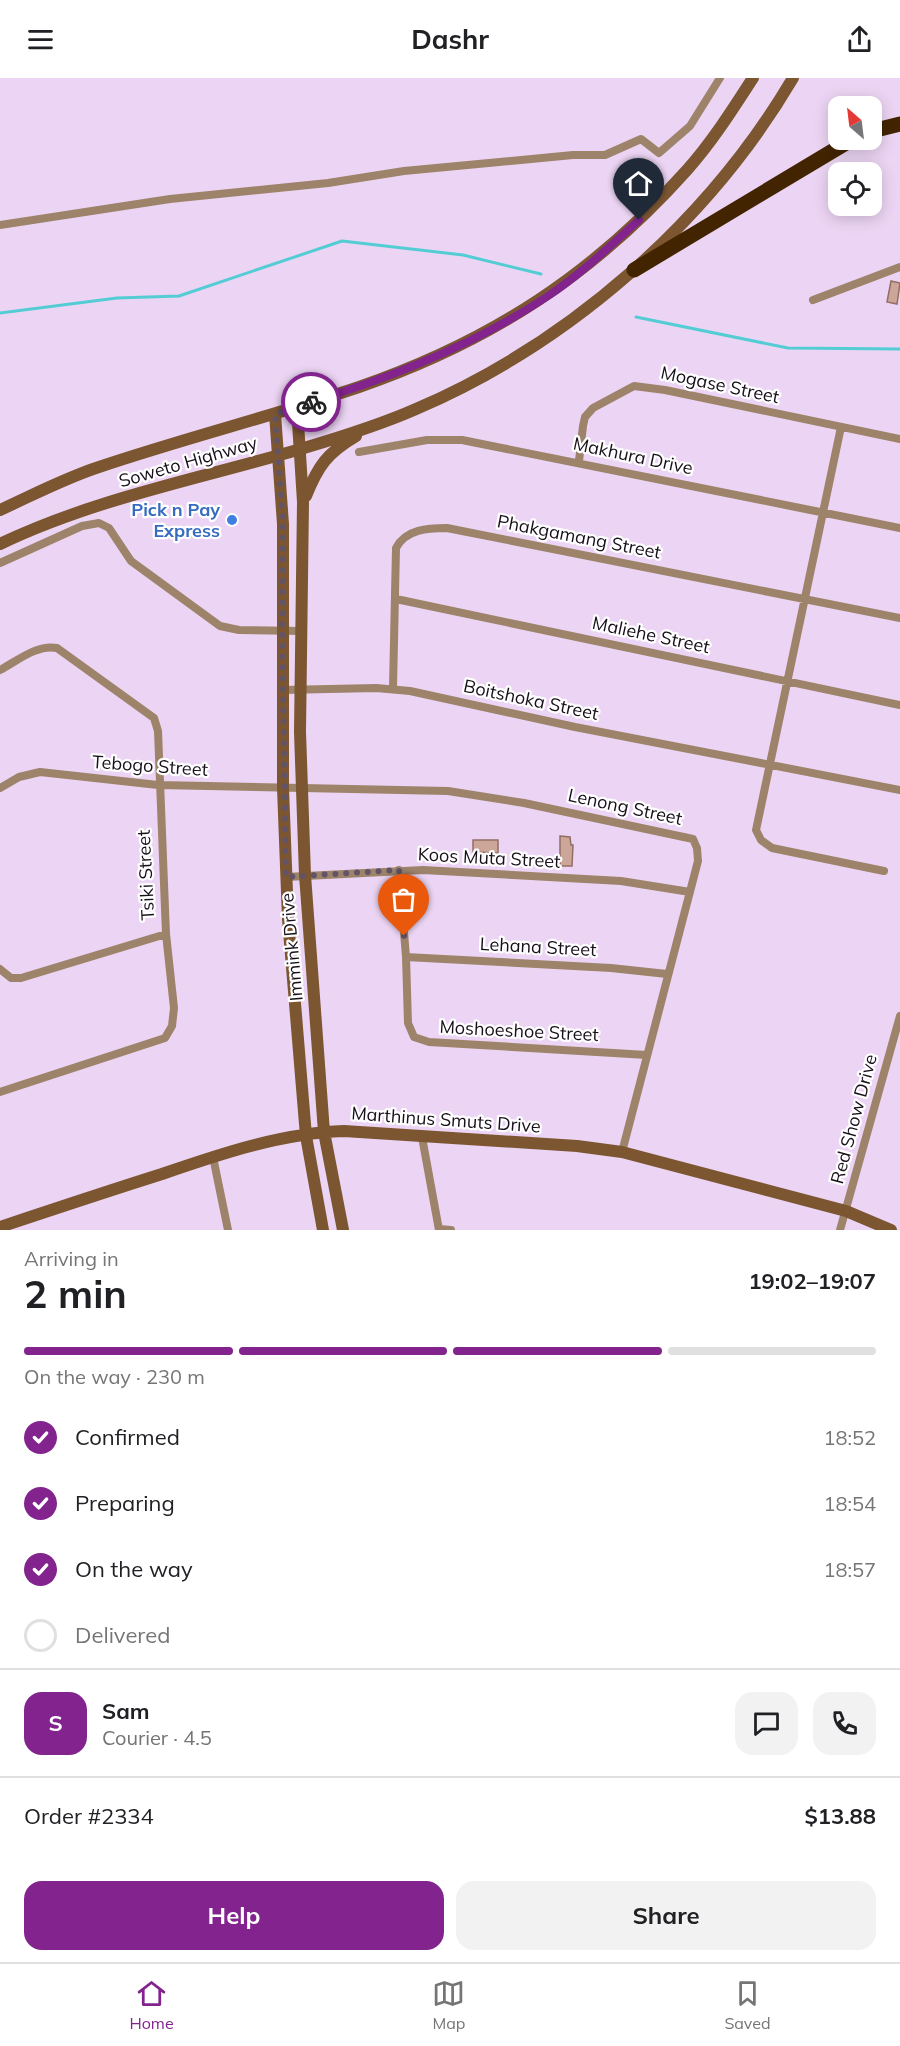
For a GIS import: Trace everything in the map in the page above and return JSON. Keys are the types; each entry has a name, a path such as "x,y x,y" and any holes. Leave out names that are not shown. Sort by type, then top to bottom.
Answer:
{"highway":[{"path":"882,128 900,124"},
{"path":"634,270 834,150"}],"main road":[{"name":"Soweto Highway","path":"0,510 98,467 362,386 496,327 550,295 616,241 688,169 718,132 753,78"},
{"name":"Soweto Highway","path":"0,544 49,523 387,420 457,390 508,361 561,327 634,270 694,211 737,160 793,78"},
{"name":"Immink Drive","path":"297,407 303,502 301,787 305,875 324,1132 343,1230"},
{"name":"Immink Drive","path":"275,414 283,524 283,788 286,877 306,1136 323,1230"},
{"path":"303,502 319,466 326,457 344,443 387,420"},
{"name":"Marthinus Smuts Drive","path":"0,1227 213,1157 324,1132 577,1146 622,1152 846,1211 891,1230"}],"street":[{"path":"0,225 170,199 328,183 404,171 573,155 605,155 641,139 659,153 690,126 720,78"},
{"path":"813,300 900,267"},
{"name":"Mogase Street","path":"579,461 585,417 602,402 634,386 665,390 900,439"},
{"path":"841,427 825,513 756,830 765,845 884,872"},
{"name":"Makhura Drive","path":"358,452 448,438 579,461 900,528"},
{"path":"0,563 82,526 99,523 113,532 122,552 131,561 208,619 230,629 301,631"},
{"name":"Phakgamang Street","path":"393,688 395,562 399,542 410,533 437,528 807,598 900,618"},
{"name":"Maliehe Street","path":"396,599 900,705"},
{"name":"Tsiki Street","path":"0,670 35,651 50,647 57,648 154,718 158,731 158,785 166,934 174,1008 172,1026 165,1038 0,1092"},
{"name":"Boitshoka Street","path":"283,690 393,688 900,790"},
{"name":"Tebogo Street","path":"0,788 19,777 40,772 158,785 301,787"},
{"name":"Lenong Street","path":"301,787 468,793 688,837 695,844 698,855 690,892 622,1152"},
{"name":"Koos Muta Street","path":"286,877 399,870 621,881 690,892"},
{"name":"Moshoeshoe Street","path":"399,870 406,957 408,1023 414,1037 420,1040 647,1055"},
{"path":"0,969 11,978 21,978 166,934"},
{"name":"Lehana Street","path":"406,957 611,968 668,974"},
{"name":"Red Show Drive","path":"840,1230 900,1016"},
{"path":"422,1137 439,1230 451,1230"},
{"path":"213,1157 228,1230"}],"building":[{"path":"891,281 900,283 897,304 887,302"},
{"path":"560,836 570,837 571,845 573,845 572,866 560,866"},
{"path":"473,840 498,840 498,853 473,852"}],"waterway":[{"path":"0,313 117,298 179,296 342,241 463,255 541,274"},
{"path":"636,317 788,348 900,349"}],"way so far":[{"path":"311,402 275,414 283,524 282,734 286,877 399,870 404,936"}],"place":[{"name":"Pick n Pay Express","path":"232,520"}],"route":[{"path":"311,402 362,386 496,327 550,295 639,220"}]}
